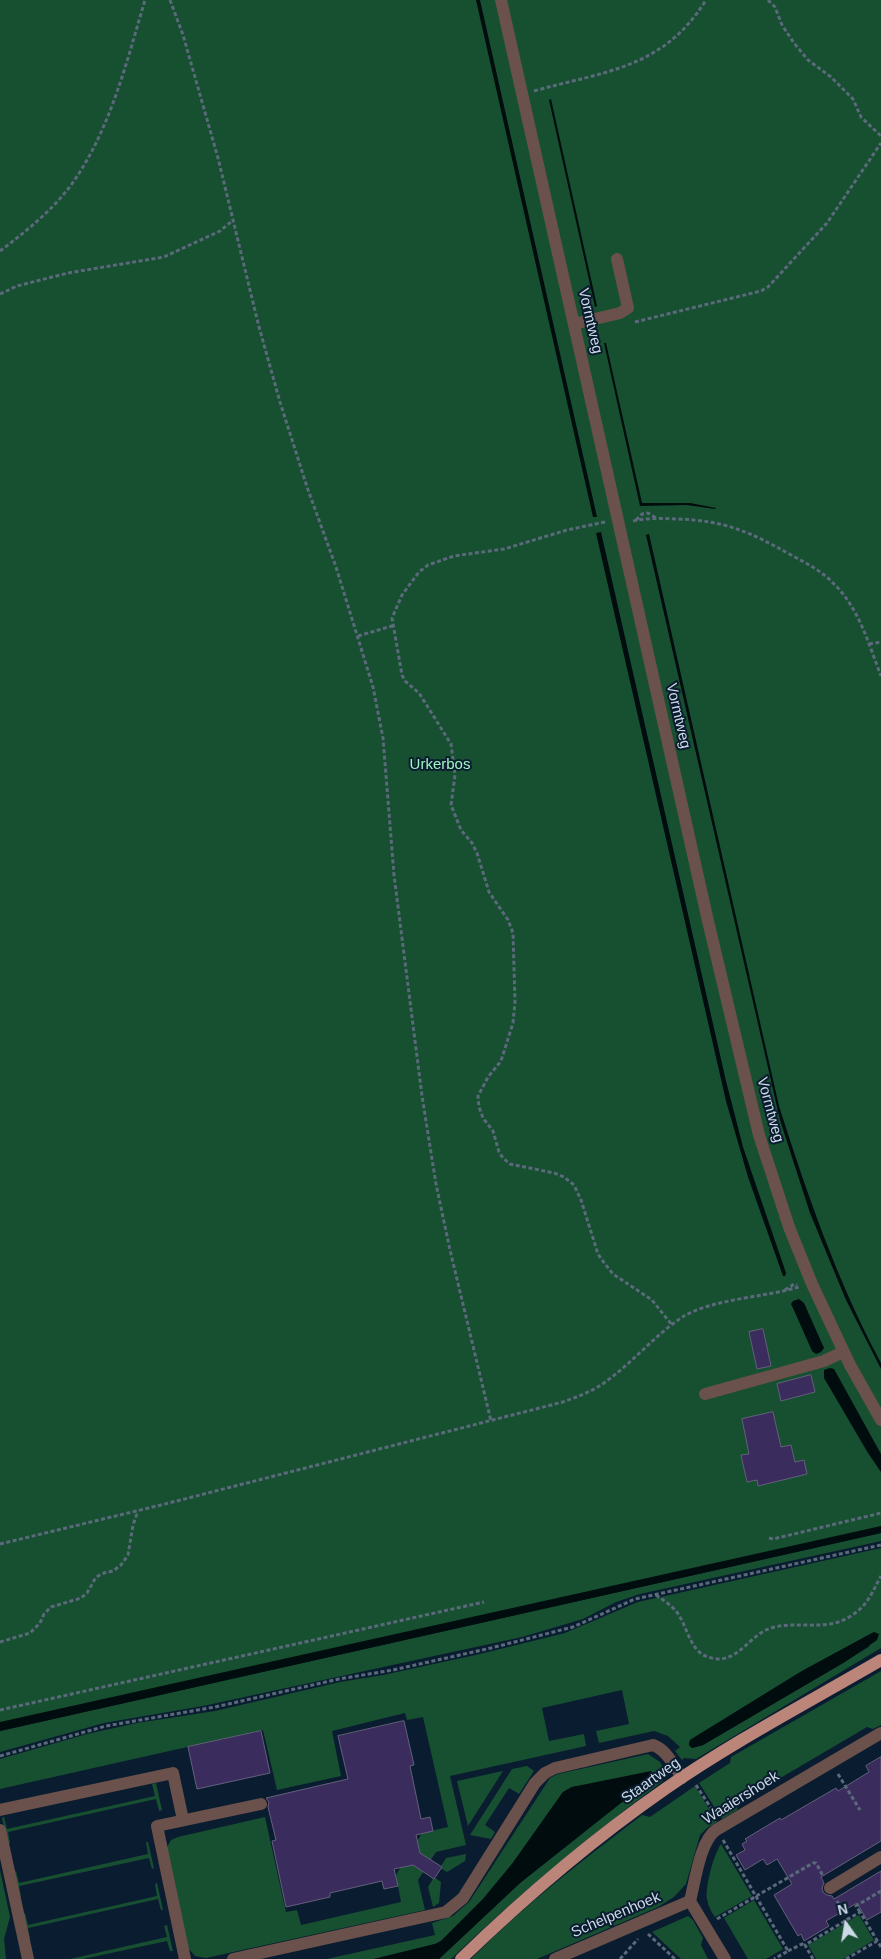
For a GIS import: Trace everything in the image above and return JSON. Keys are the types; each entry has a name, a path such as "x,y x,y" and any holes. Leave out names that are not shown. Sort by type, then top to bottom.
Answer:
{"main road":[{"name":"Staartweg","path":"461,1959 498,1923 637,1810 688,1779 727,1750 881,1660"}],"street":[{"name":"Vormtweg","path":"501,0 714,947 754,1116 789,1227 812,1284 844,1352 879,1411"},
{"path":"574,324 620,313 628,308 617,259"},
{"path":"705,1394 824,1361 844,1352"},
{"name":"Waaiershoek","path":"690,1901 704,1846 713,1832 881,1733"},
{"path":"233,1959 446,1912 463,1898 535,1783 550,1770 653,1745 669,1758 688,1779"},
{"path":"0,1810 173,1772 183,1820"},
{"path":"185,1959 157,1826 261,1804"},
{"path":"0,1830 28,1959"},
{"path":"830,1888 881,1857"},
{"path":"690,1901 725,1959"},
{"name":"Schelpenhoek","path":"555,1959 690,1901"}],"path":[{"path":"0,250 30,227 68,190 81,169 94,146 111,106 145,0"},
{"path":"170,0 183,36 201,98 280,402 358,636 373,687 383,738 400,933 436,1184 491,1421"},
{"path":"536,90 609,72 644,59 660,50 686,26 706,0"},
{"path":"768,0 775,7 782,25 808,60 831,77 853,99 861,116 881,136"},
{"path":"626,324 761,291 768,287 827,223 881,143"},
{"path":"0,294 17,286 55,276 164,257 220,231 233,220"},
{"path":"636,520 692,519 728,525 762,540 810,566 834,584 850,604 869,644 881,676"},
{"path":"612,521 566,530 504,549 454,556 428,565 419,572 402,595 392,618 392,626 402,676 405,681 420,693 451,744 455,775 450,805 456,820 477,853 482,864 486,884 514,933 515,1002 513,1023 502,1062 488,1077 478,1096 481,1112 492,1131 502,1158 510,1164 554,1173 564,1177 574,1185 581,1200 598,1254 613,1274 652,1300 672,1325"},
{"path":"358,636 392,626"},
{"path":"869,644 881,642"},
{"path":"0,1544 139,1511 563,1402 593,1390 618,1372 686,1315 712,1306 805,1286"},
{"path":"0,1642 30,1633 51,1607 81,1598 87,1593 96,1577 113,1571 122,1565 128,1555 132,1526 139,1511"},
{"path":"769,1538 773,1539 881,1513"},
{"path":"0,1756 106,1726 215,1707 332,1680 393,1670 491,1648 573,1627 622,1604 655,1594 881,1544"},
{"path":"655,1594 676,1611 694,1646 700,1652 712,1658 726,1658 739,1652 764,1631 772,1628 793,1625 825,1626 849,1618 869,1601 881,1576"},
{"path":"0,1710 484,1602"},
{"path":"837,1771 860,1810"},
{"path":"688,1779 719,1821"},
{"path":"722,1840 788,1951"},
{"path":"705,1926 813,1863 816,1863 848,1920"},
{"path":"881,1891 856,1906 881,1947"},
{"path":"774,1959 802,1944 805,1945 860,1912"},
{"path":"637,1924 675,1959"},
{"path":"620,1959 639,1938"},
{"path":"846,1959 877,1941"},
{"path":"805,1945 813,1959"}],"green space":[{"name":"Urkerbos","path":"0,0 881,0 881,1530 0,1728"},
{"path":"881,1533 881,1541 640,1594 616,1602 583,1619 522,1637 203,1706 104,1723 0,1752 0,1731"},
{"path":"881,1548 881,1648 696,1759 684,1758 682,1760 675,1751 680,1747 668,1736 654,1731 599,1743 596,1731 629,1724 622,1690 542,1708 549,1741 584,1734 586,1746 450,1776 466,1845 436,1852 430,1861 421,1855 416,1843 422,1833 448,1827 423,1717 407,1720 405,1713 332,1731 341,1776 277,1790 263,1730 0,1789 0,1759 87,1734 137,1723 215,1711 340,1682 383,1675 480,1654 565,1633 638,1602","holes":["874,1632 869,1647 703,1745 692,1748 689,1745 690,1740 802,1671"]},
{"path":"881,1671 881,1725 873,1729 867,1727 738,1803 737,1810 722,1819 699,1783 730,1763 731,1757"},
{"path":"648,1754 660,1762 665,1771 663,1773 663,1781 554,1867 451,1959 439,1959 520,1883 654,1776 572,1787 563,1792 512,1864 483,1899 441,1941 374,1959 327,1959 435,1935 432,1923 453,1916 469,1902 550,1778 558,1774"},
{"path":"527,1766 534,1771 519,1794 509,1788 485,1825 495,1832 491,1839 470,1835 512,1769"},
{"path":"503,1771 468,1826 457,1781"},
{"path":"156,1783 162,1810 159,1811 156,1799 8,1832 10,1843 8,1844 2,1818 4,1817 7,1829 155,1796 152,1784"},
{"path":"695,1786 717,1822 700,1835 686,1884 674,1897 658,1907 537,1959 471,1959 532,1902 642,1815 650,1817"},
{"path":"265,1817 286,1912 297,1910 301,1925 401,1902 396,1875 402,1865 404,1867 415,1864 424,1871 418,1880 425,1910 206,1958 195,1956 188,1948 167,1847 171,1840 178,1837"},
{"path":"146,1842 148,1842 154,1868 152,1869 149,1858 19,1886 21,1897 19,1898 13,1872 16,1871 19,1883 148,1854"},
{"path":"721,1844 752,1896 715,1917 708,1904 707,1886"},
{"path":"466,1854 465,1861 447,1872 440,1868 446,1858"},
{"path":"0,1870 10,1917 4,1939 6,1959 0,1959"},
{"path":"434,1877 441,1882 439,1903 433,1907 428,1887"},
{"path":"157,1883 163,1910 161,1910 158,1899 28,1928 30,1939 28,1940 22,1913 25,1913 28,1925 157,1896 155,1884"},
{"path":"754,1900 783,1949 766,1959 748,1959 724,1918"},
{"path":"859,1915 874,1940 843,1959 816,1959 808,1945"},
{"path":"688,1916 693,1920 703,1938 701,1945 708,1959 681,1959 652,1932"},
{"path":"167,1925 173,1951 170,1951 167,1941 83,1959 70,1959 167,1937 164,1926"}],"shaded area":[{"path":"476,0 480,0 597,517 593,517"},
{"path":"551,99 597,306 595,307 549,100"},
{"path":"604,343 606,343 642,503 690,503 715,509 687,505 640,506"},
{"path":"601,532 726,1081 743,1147 786,1273 785,1276 783,1276 748,1177 726,1101 596,533"},
{"path":"649,534 779,1106 824,1237 850,1301 881,1363 881,1369 846,1300 810,1213 780,1120 646,535"},
{"path":"799,1299 804,1303 824,1348 816,1354 812,1351 791,1304"},
{"path":"834,1369 881,1454 881,1472 824,1378 824,1370"},
{"path":"881,1526 881,1533 0,1731 0,1722"},
{"path":"874,1632 879,1634 877,1640 845,1662 703,1745 692,1748 689,1745 690,1740 802,1671"},
{"path":"651,1771 655,1776 520,1883 439,1959 374,1959 441,1941 483,1899 512,1864 563,1792 572,1787"}],"building":[{"path":"763,1329 771,1366 757,1369 749,1332"},
{"path":"811,1375 815,1392 781,1401 777,1384"},
{"path":"773,1412 781,1447 791,1445 795,1462 804,1460 807,1474 758,1486 757,1480 747,1482 741,1455 749,1454 742,1419"},
{"path":"404,1721 414,1765 410,1766 421,1819 430,1817 433,1831 416,1835 420,1853 442,1867 434,1879 413,1865 394,1869 398,1886 384,1889 382,1881 330,1893 330,1897 286,1907 272,1841 276,1840 268,1807 269,1802 266,1798 348,1779 338,1736"},
{"path":"261,1731 270,1773 197,1789 188,1747"},
{"path":"881,1757 881,1841 821,1877 824,1883 823,1892 834,1899 881,1871 881,1912 867,1920 857,1903 826,1921 829,1926 804,1941 801,1934 798,1936 774,1895 792,1884 777,1859 767,1865 763,1859 745,1870 736,1855 745,1850 742,1844 747,1841 745,1839 836,1788 838,1791 869,1772 866,1766"}]}
